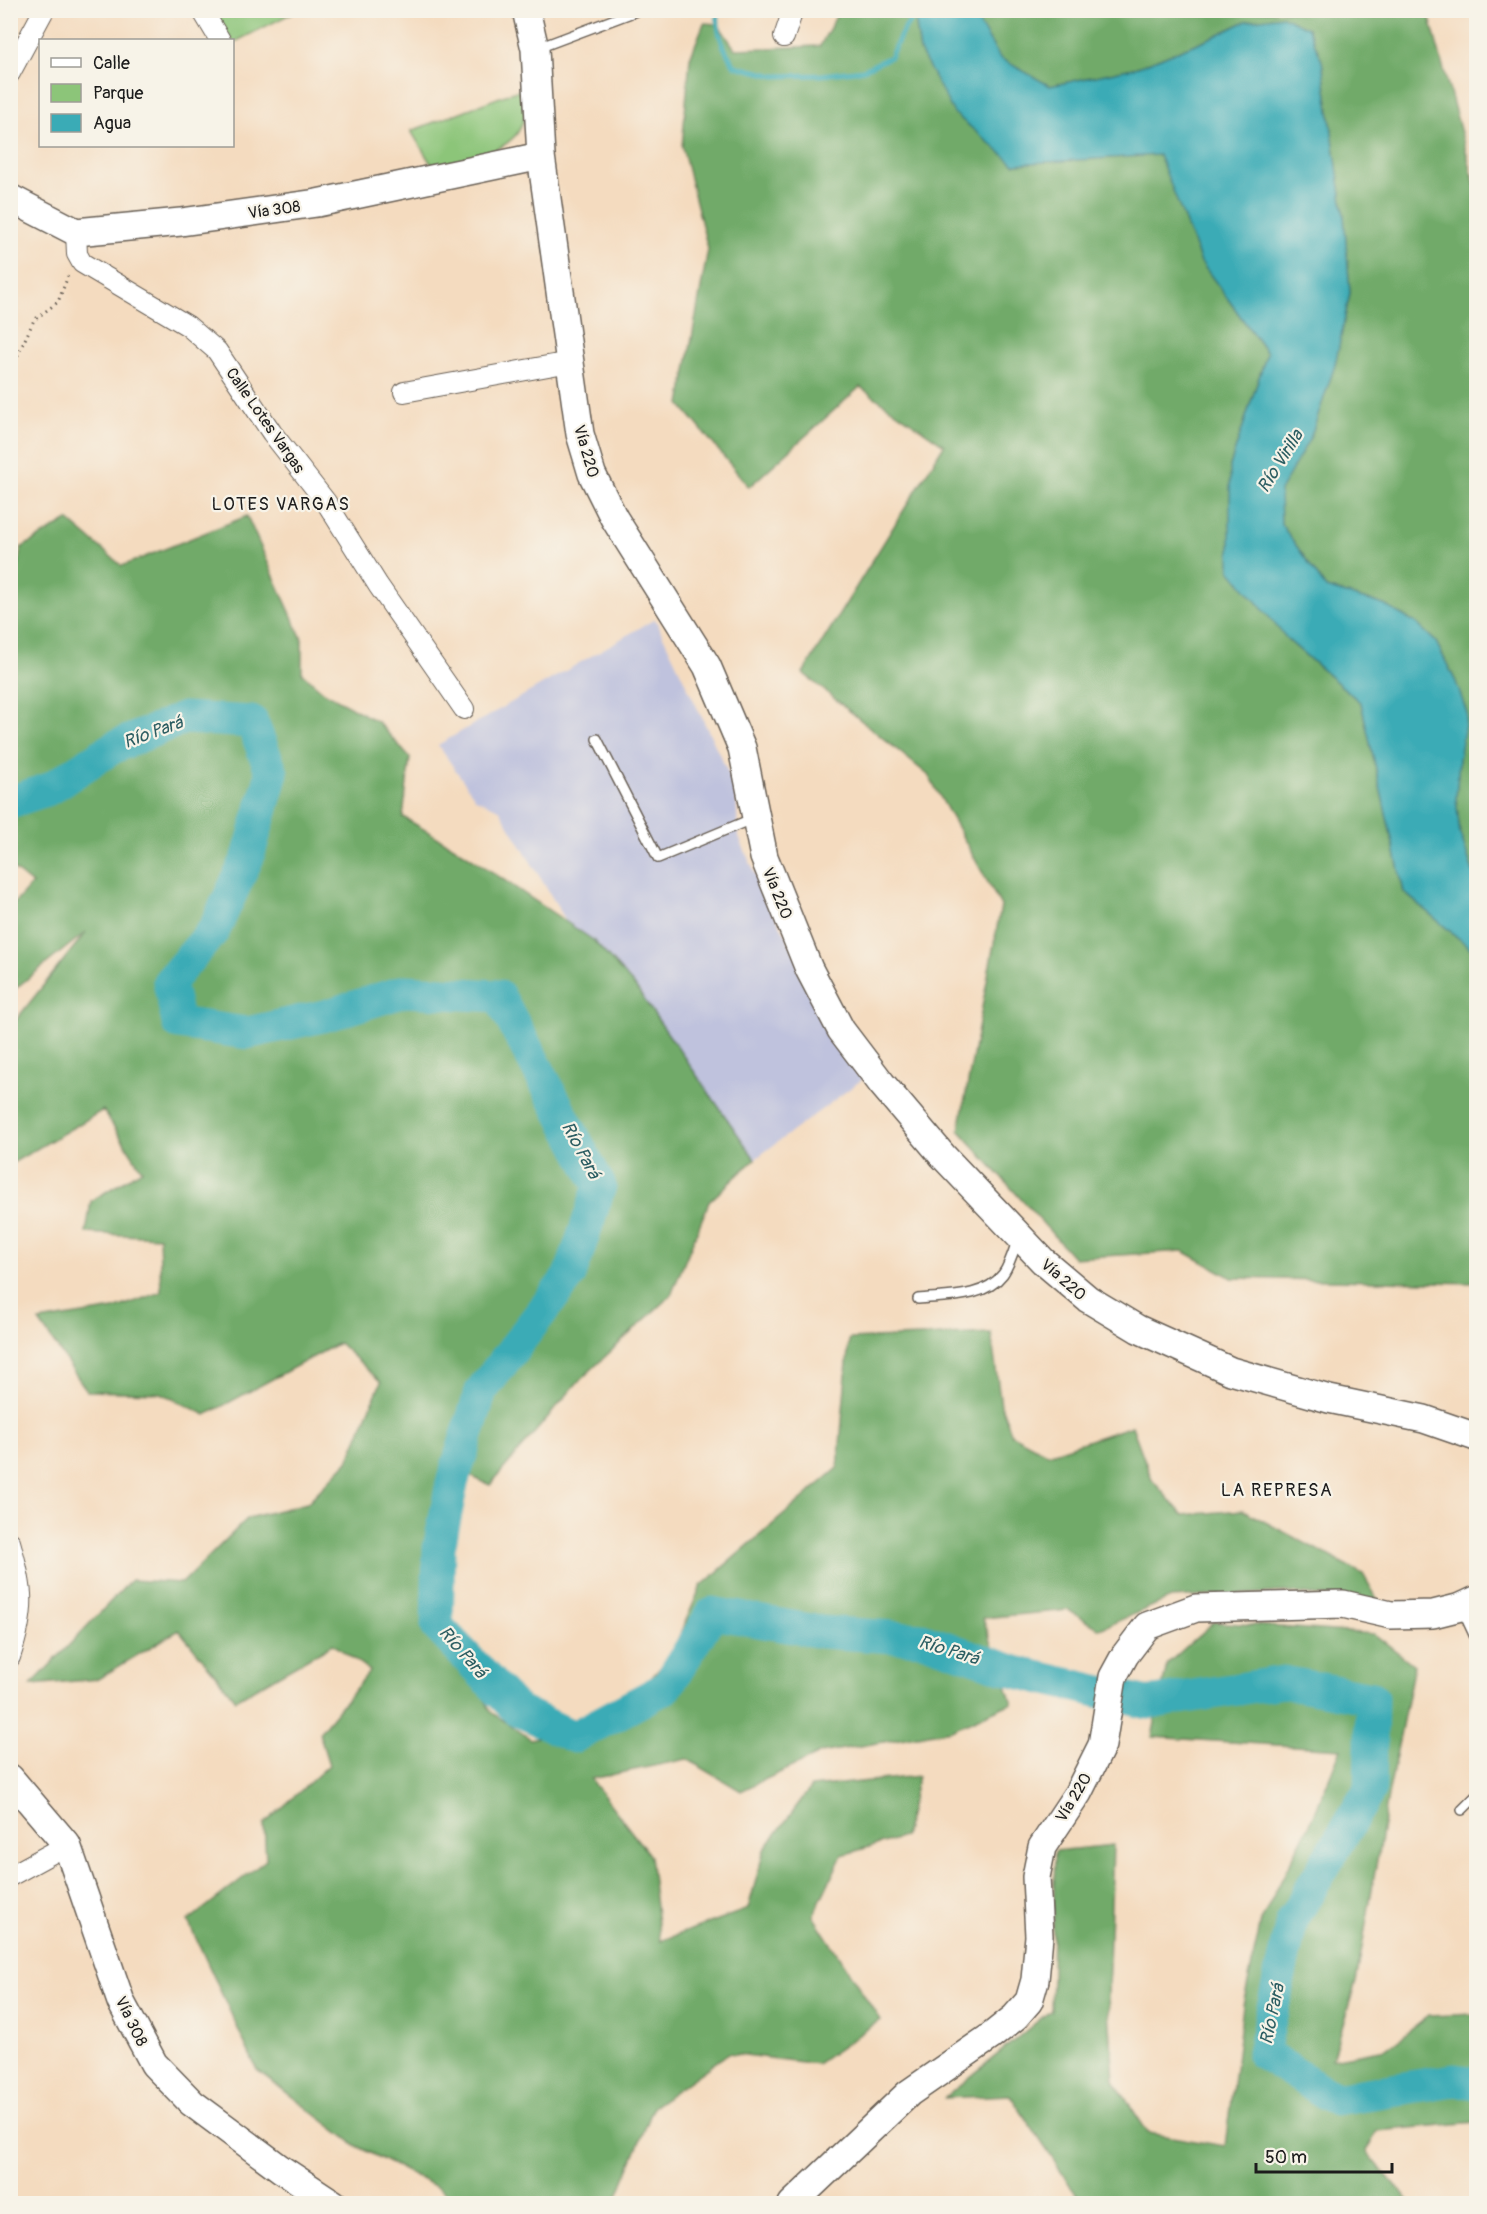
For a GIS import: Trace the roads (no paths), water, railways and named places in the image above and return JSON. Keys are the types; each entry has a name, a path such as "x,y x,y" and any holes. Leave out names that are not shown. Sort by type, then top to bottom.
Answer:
{"main road":[{"name":"Vía 220","path":"526,10 535,49 541,156 580,434 592,474 614,518 707,666 742,748 754,817 764,857 809,969 841,1030 882,1084 943,1156 1043,1261 1088,1299 1138,1329 1231,1371 1329,1399 1424,1419 1476,1437"},
{"name":"Vía 308","path":"76,243 181,222 317,203 541,156"},
{"path":"10,198 76,243"},
{"name":"Vía 220","path":"792,2204 909,2093 990,2037 1015,2017 1029,2001 1035,1980 1038,1947 1036,1877 1042,1847 1078,1793 1102,1745 1113,1677 1125,1655 1147,1626 1196,1608 1343,1604 1391,1615 1433,1614 1469,1604"},
{"name":"Vía 308","path":"10,1778 67,1845 121,2002 154,2064 192,2103 281,2169 334,2204"}],"street":[{"path":"10,73 18,40 44,10"},
{"path":"202,10 219,39"},
{"path":"784,37 793,10"},
{"name":"Calle Lotes Vargas","path":"76,243 82,262 188,326 218,351 272,433 326,502 378,585 464,709"},
{"path":"404,392 570,362"},
{"path":"10,1542 23,1596 19,1632 10,1657"},
{"path":"10,1876 67,1845"}],"lane":[{"path":"535,49 639,10"},
{"path":"597,739 658,858 754,817"},
{"path":"918,1299 978,1291 992,1284 1003,1274 1019,1236"},
{"path":"1469,1604 1476,1639"},
{"path":"1462,1810 1476,1796"}],"water":[{"name":"Río Virilla","path":"914,11 975,11 977,20 1000,58 1050,86 1138,67 1246,21 1283,16 1308,28 1322,61 1344,216 1350,293 1335,365 1311,436 1280,491 1281,524 1326,588 1384,605 1416,623 1436,642 1456,682 1467,713 1459,759 1456,798 1460,834 1476,874 1476,953 1404,892 1361,703 1288,640 1230,570 1230,466 1267,353 1201,262 1159,155 1014,164 954,113 920,51"}],"waterway":[{"path":"718,10 721,40 735,66 775,76 821,75 863,70 890,57 903,31 919,10"},
{"name":"Río Pará","path":"10,802 49,789 114,747 184,718 252,722 272,773 248,857 214,930 169,982 178,1023 247,1033 328,1015 405,991 499,996 600,1186 570,1275 481,1391 452,1483 439,1548 437,1626 516,1709 574,1737 667,1687 712,1613 822,1632 922,1639 1016,1672 1148,1703 1283,1682 1372,1698 1370,1789 1292,1920 1263,2053 1335,2099 1454,2080 1476,2083"}],"district":[{"name":"LOTES VARGAS","path":"281,504"},
{"name":"LA REPRESA","path":"1277,1490"}]}
